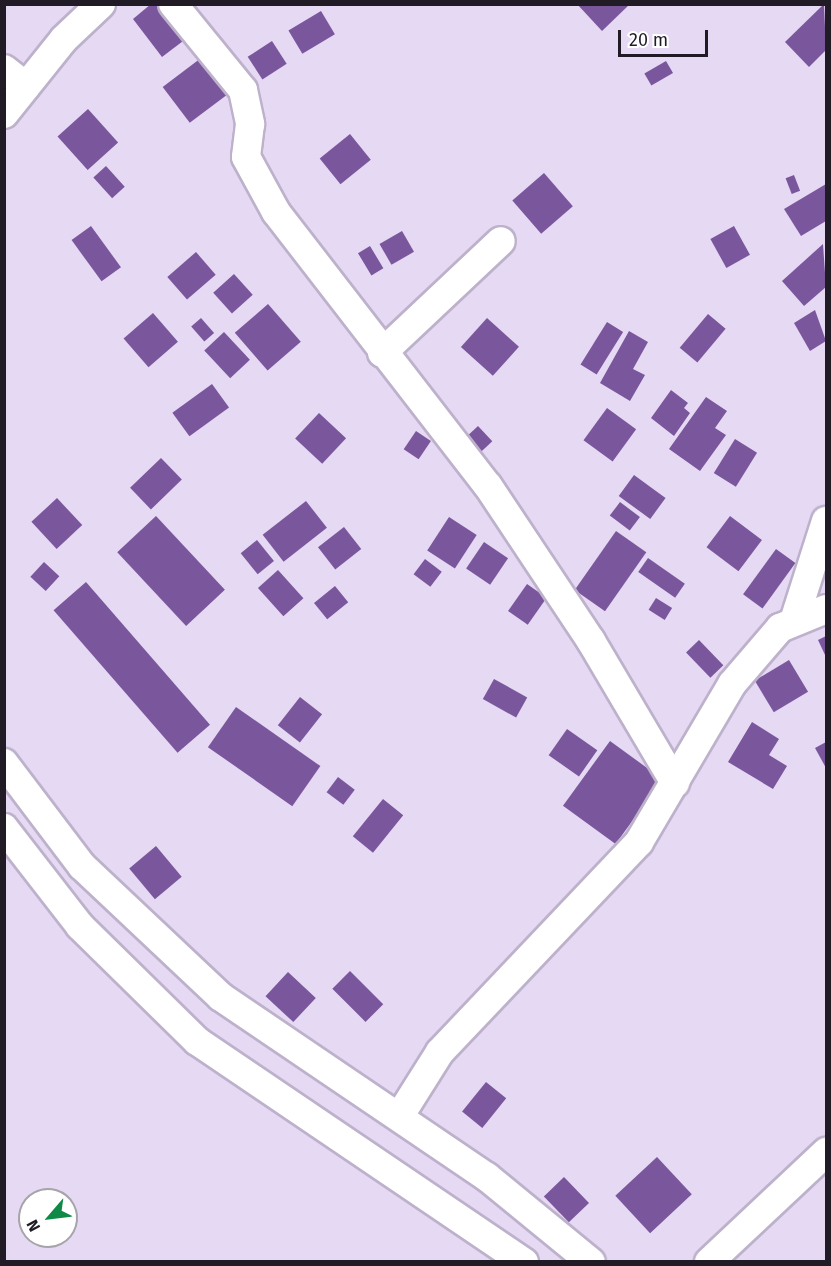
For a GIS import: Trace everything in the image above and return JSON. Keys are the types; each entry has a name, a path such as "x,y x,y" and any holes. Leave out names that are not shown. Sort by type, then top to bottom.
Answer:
{"street":[{"path":"4,114 63,39 101,4"},
{"path":"174,4 243,90 250,124 246,157 276,212 382,353 488,486 591,641 675,783"},
{"path":"4,69 26,87"},
{"path":"382,353 501,241"},
{"path":"794,621 826,521"},
{"path":"399,1117 440,1052 608,880 675,783 732,684 780,628 826,609"},
{"path":"4,763 82,866 178,960 278,1040 399,1117 487,1177 591,1262"},
{"path":"4,828 80,926 197,1041 524,1262"},
{"path":"709,1262 826,1152"}],"building":[{"path":"151,4 160,4 187,38 162,57 133,19"},
{"path":"577,4 630,4 602,31"},
{"path":"824,4 826,50 809,67 785,42"},
{"path":"321,11 335,34 302,54 288,31"},
{"path":"272,41 287,64 262,79 248,57"},
{"path":"201,58 228,94 190,123 163,87"},
{"path":"666,61 673,73 651,86 644,74"},
{"path":"88,109 118,142 88,170 58,136"},
{"path":"350,134 371,160 340,184 320,159"},
{"path":"106,166 125,187 112,198 93,177"},
{"path":"544,173 573,206 541,234 512,201"},
{"path":"794,175 800,191 792,194 786,178"},
{"path":"826,184 826,221 801,236 784,209"},
{"path":"91,226 121,267 102,281 72,240"},
{"path":"734,226 750,255 726,268 710,239"},
{"path":"402,231 414,252 391,265 379,244"},
{"path":"823,244 826,287 804,306 782,281"},
{"path":"370,246 383,268 371,275 358,253"},
{"path":"196,252 216,275 187,300 167,277"},
{"path":"234,274 253,295 232,314 213,293"},
{"path":"268,304 301,342 268,371 235,333"},
{"path":"815,310 826,341 810,351 794,323"},
{"path":"153,313 178,342 148,367 124,339"},
{"path":"708,314 726,329 697,362 680,348"},
{"path":"201,318 214,333 204,342 191,327"},
{"path":"487,318 519,347 493,376 461,347"},
{"path":"607,322 623,332 597,374 581,364"},
{"path":"629,331 648,342 633,369 645,375 630,401 600,383"},
{"path":"224,332 250,360 230,378 204,350"},
{"path":"212,384 229,407 189,436 172,413"},
{"path":"671,390 688,403 684,408 690,413 674,436 651,418"},
{"path":"706,397 727,411 715,428 726,435 700,471 669,449"},
{"path":"607,408 636,429 613,462 583,440"},
{"path":"319,413 346,438 322,464 295,439"},
{"path":"478,426 492,441 478,454 464,439"},
{"path":"416,431 431,441 419,459 404,449"},
{"path":"735,439 757,453 736,487 714,473"},
{"path":"161,458 182,480 151,509 130,488"},
{"path":"634,475 666,498 650,519 619,496"},
{"path":"57,498 82,525 57,549 31,522"},
{"path":"306,501 327,528 284,562 263,535"},
{"path":"620,502 640,517 630,531 610,516"},
{"path":"156,516 225,590 186,626 117,552"},
{"path":"730,516 762,540 738,571 707,547"},
{"path":"449,517 477,535 455,569 427,551"},
{"path":"344,527 361,549 335,569 318,547"},
{"path":"616,531 646,552 605,611 575,590"},
{"path":"257,540 274,561 258,574 241,553"},
{"path":"484,542 508,558 490,585 466,569"},
{"path":"776,549 795,563 763,608 743,594"},
{"path":"648,558 685,584 675,598 638,572"},
{"path":"425,559 442,572 430,587 414,574"},
{"path":"44,562 59,576 46,591 30,577"},
{"path":"278,570 303,598 283,616 258,588"},
{"path":"86,582 210,725 178,753 54,610"},
{"path":"527,584 547,598 528,625 508,611"},
{"path":"335,586 348,602 327,619 314,603"},
{"path":"656,598 672,608 665,620 649,610"},
{"path":"826,636 826,657 818,640"},
{"path":"699,640 723,665 710,678 686,653"},
{"path":"789,660 808,692 774,712 755,681"},
{"path":"494,679 527,697 516,718 483,699"},
{"path":"300,697 322,714 300,743 278,725"},
{"path":"236,707 320,766 292,806 208,747"},
{"path":"752,722 779,739 769,755 787,766 773,789 728,762"},
{"path":"567,729 597,750 579,776 549,755"},
{"path":"610,741 663,779 616,844 563,806"},
{"path":"826,742 826,768 815,748"},
{"path":"338,777 355,790 343,805 327,792"},
{"path":"383,799 403,815 373,853 353,836"},
{"path":"156,846 182,877 155,899 129,868"},
{"path":"350,971 383,1004 366,1022 332,989"},
{"path":"288,972 316,998 293,1022 265,996"},
{"path":"486,1082 506,1098 482,1128 462,1112"},
{"path":"657,1157 692,1194 650,1233 615,1196"},
{"path":"564,1177 589,1203 569,1222 544,1196"}]}
